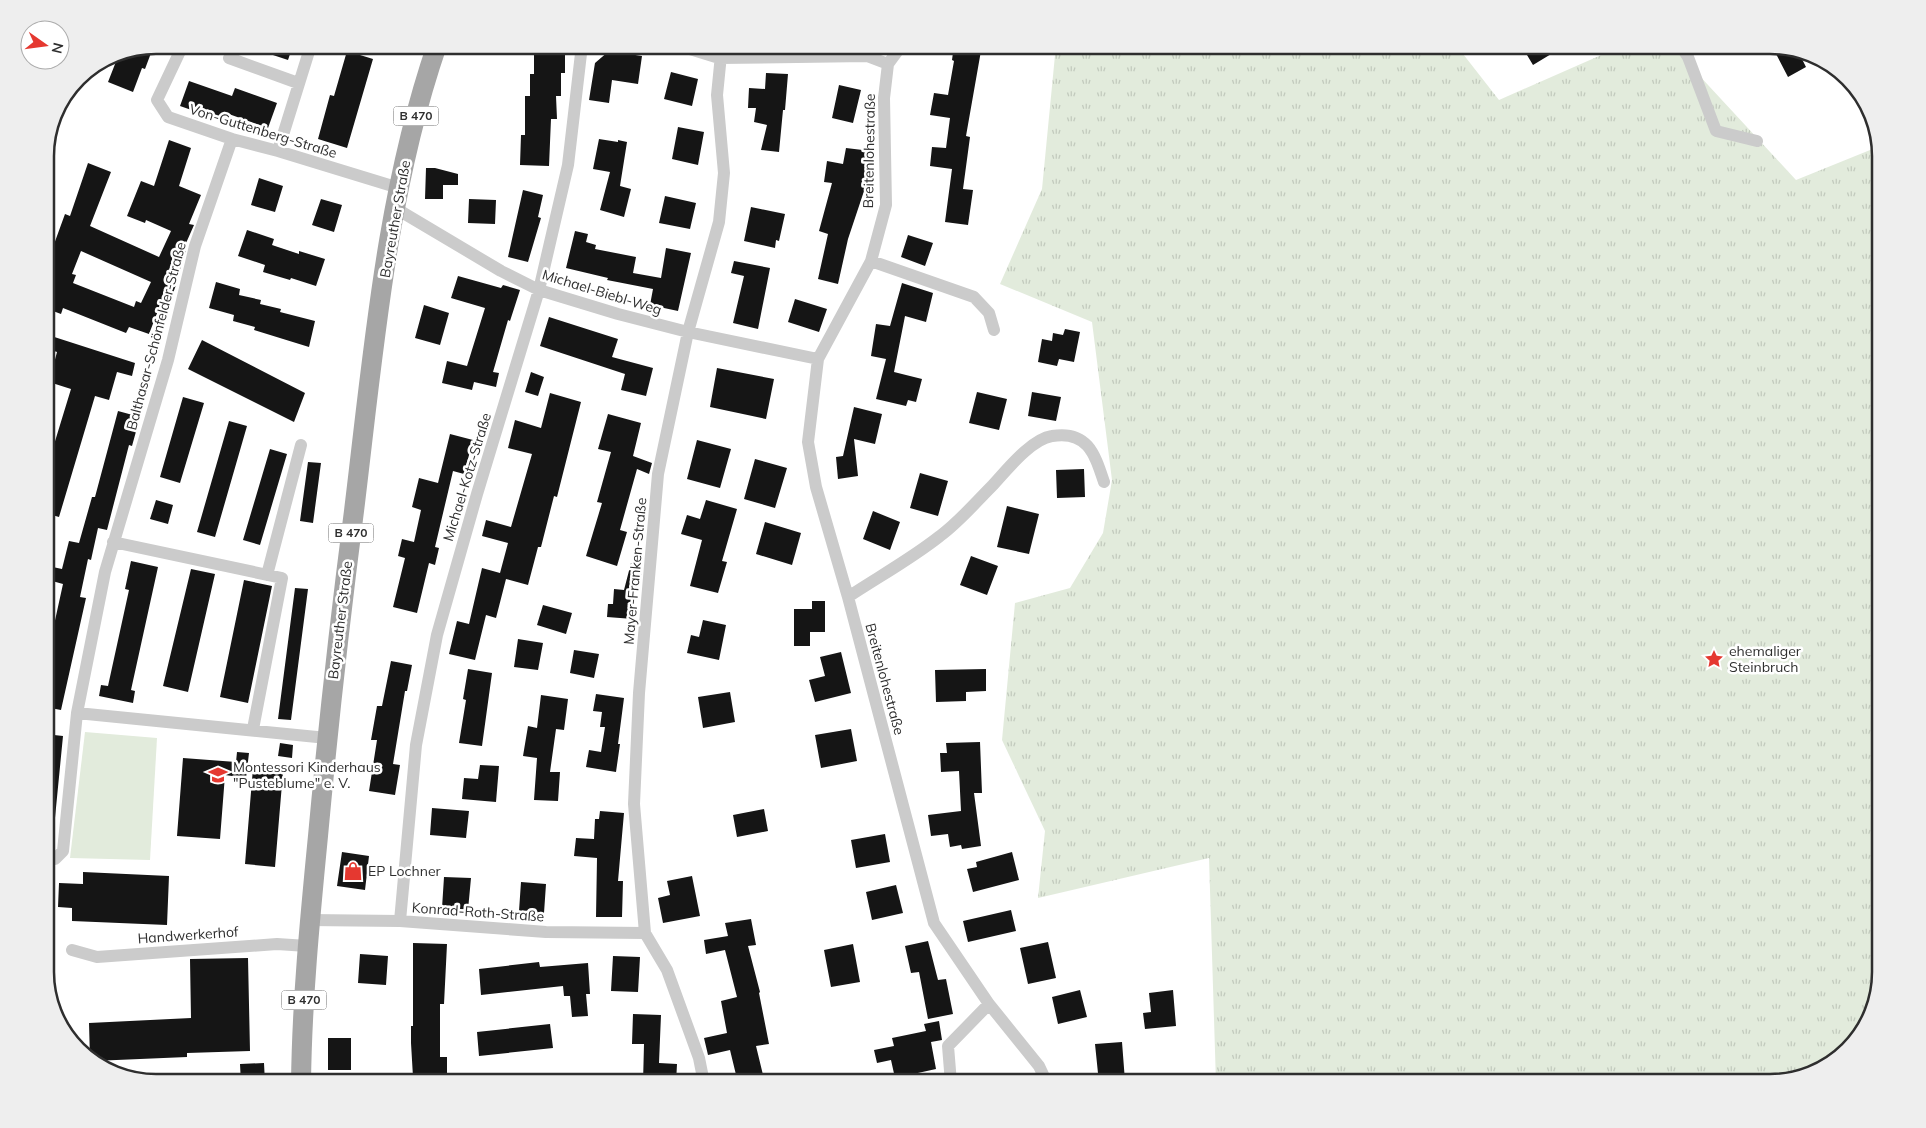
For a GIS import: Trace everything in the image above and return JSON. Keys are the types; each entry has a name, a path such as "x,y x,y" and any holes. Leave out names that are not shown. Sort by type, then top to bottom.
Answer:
{"main road":[{"name":"Bayreuther Straße","path":"301,1074 307,946 327,738 374,348 399,188 411,134 434,54"}],"street":[{"name":"Von-Guttenberg-Straße","path":"179,54 157,100 168,117 232,139 399,188"},
{"path":"278,151 308,54"},
{"name":"Michael-Kotz-Straße","path":"400,922 416,745 437,635 477,494 539,290 568,165 581,54"},
{"name":"Mayer-Franken-Straße","path":"702,1074 699,1058 667,970 645,933 634,804 640,693 658,474 688,332 719,222 724,173 717,95 721,54"},
{"path":"809,54 867,56 888,64"},
{"name":"Breitenlohestraße","path":"895,54 888,64 884,98 886,205 871,261 818,359 808,442 816,487 848,597 934,922 989,1004 1039,1066 1043,1074"},
{"path":"1686,54 1716,131 1757,141"},
{"path":"229,58 298,83"},
{"name":"Balthasar-Schönfelder-Straße","path":"55,859 63,851 77,712 113,542 167,365 195,246 232,139"},
{"name":"Michael-Biebl-Weg","path":"395,208 501,271 539,290 618,314 688,332 818,359"},
{"path":"871,261 974,298 989,313 994,330"},
{"path":"848,597 940,537 1032,445 1050,436 1068,435 1084,441 1094,454 1104,482"},
{"path":"267,575 301,445"},
{"path":"113,542 282,578 252,729"},
{"path":"77,712 327,738"},
{"name":"Konrad-Roth-Straße","path":"309,920 400,922 546,932 645,933"},
{"name":"Handwerkerhof","path":"72,950 97,957 277,944 307,946"},
{"path":"950,1074 948,1046 989,1004"}],"green space":[{"path":"1055,54 1463,54 1499,100 1604,54 1679,54 1796,180 1872,149 1872,972 1869,999 1859,1023 1842,1044 1821,1061 1797,1071 1770,1074 1216,1074 1209,858 1038,898 1045,831 1002,740 1015,603 1070,588 1103,533 1112,480 1092,322 1000,284 1042,189"},
{"path":"85,732 157,738 150,860 70,858"}],"building":[{"path":"150,54 145,69 142,68 133,92 108,82 116,62 129,57"},
{"path":"270,54 290,54 288,60"},
{"path":"346,54 357,54 373,59 347,148 318,139 330,95 334,96"},
{"path":"534,54 565,54 565,73 561,73 561,96 556,96 557,119 551,119 549,166 520,165 521,135 525,135 525,96 530,96 530,74 534,74"},
{"path":"606,54 642,56 638,84 612,80 609,103 589,100 595,63"},
{"path":"953,54 980,54 966,136 970,137 963,189 973,190 968,225 945,222 952,169 930,166 932,147 946,148 950,118 930,115 934,93 948,95 954,61 952,60"},
{"path":"1526,54 1551,54 1533,65"},
{"path":"1776,54 1802,59 1806,67 1788,77"},
{"path":"671,72 698,79 692,106 664,99"},
{"path":"766,73 788,74 779,152 761,150 767,125 754,122 756,108 748,108 749,88 765,89"},
{"path":"189,81 232,96 235,88 277,103 268,128 226,113 223,121 180,106"},
{"path":"839,85 861,90 853,123 832,118"},
{"path":"678,127 704,132 698,165 672,159"},
{"path":"599,139 627,142 620,186 631,189 624,217 600,210 610,172 593,169"},
{"path":"169,140 191,148 179,186 201,195 189,224 194,225 183,250 186,251 178,280 173,293 166,290 149,334 129,327 126,333 63,308 61,314 54,311 54,244 65,214 70,216 88,163 111,172 90,226 159,257 171,231 146,220 145,223 127,216 141,181 154,186","holes":["81,251 151,282 141,303 136,301 134,307 73,283 76,275 72,274"]},
{"path":"846,148 871,151 865,188 848,239 838,284 818,279 828,234 819,231 832,183 824,182 827,161 843,164"},
{"path":"426,168 435,168 458,174 458,185 443,185 443,199 425,199"},
{"path":"259,178 283,186 275,212 251,205"},
{"path":"523,190 543,195 538,217 541,218 528,262 508,257"},
{"path":"665,196 696,203 690,229 659,223"},
{"path":"321,199 342,205 334,232 312,225"},
{"path":"469,199 496,200 495,224 468,223"},
{"path":"751,207 785,214 779,241 776,240 775,248 744,241"},
{"path":"247,230 274,239 272,245 299,254 299,251 325,259 316,286 263,272 265,265 238,256"},
{"path":"575,231 588,234 586,242 596,245 595,249 636,257 633,273 661,278 666,248 691,253 678,311 650,305 653,289 607,280 608,278 566,268"},
{"path":"908,235 933,243 925,266 901,257"},
{"path":"734,261 770,268 758,329 733,323 744,276 731,273"},
{"path":"458,276 501,288 503,285 520,290 510,321 508,320 493,372 499,373 496,387 474,382 472,390 442,383 447,361 467,366 485,308 451,298"},
{"path":"216,282 240,289 239,295 261,300 260,304 281,309 280,312 315,321 309,347 254,330 255,327 233,321 234,315 209,308"},
{"path":"902,283 933,293 926,322 905,316 894,372 922,379 916,402 908,400 906,406 876,399 886,359 871,356 876,324 890,326"},
{"path":"795,299 827,309 819,332 788,322"},
{"path":"424,305 449,313 440,345 415,338"},
{"path":"549,317 618,339 612,357 653,368 646,396 621,390 625,374 540,346"},
{"path":"1065,329 1080,332 1074,362 1059,359 1057,366 1038,362 1042,339 1052,341 1053,333 1063,335"},
{"path":"54,337 135,363 132,376 117,372 109,400 95,396 59,517 54,516 54,445 71,389 54,384 54,363 57,352 54,351"},
{"path":"202,340 305,393 294,422 188,369"},
{"path":"717,368 774,379 766,419 710,407"},
{"path":"531,372 544,377 538,396 525,392"},
{"path":"977,392 1007,399 999,430 969,423"},
{"path":"1032,392 1061,397 1056,421 1028,416"},
{"path":"550,393 581,402 557,497 554,496 541,547 538,547 528,585 506,579 496,618 486,615 475,660 449,654 457,621 469,624 482,568 500,573 508,543 482,536 486,520 511,527 532,454 508,448 515,420 541,428"},
{"path":"183,397 204,403 180,483 160,477"},
{"path":"854,407 882,414 875,444 854,439 858,476 838,479 836,457 843,456"},
{"path":"118,411 140,417 132,446 129,445 107,530 98,528 91,560 88,559 80,597 86,598 61,710 54,709 54,625 63,584 54,582 54,567 62,569 69,541 79,543 92,497 95,497"},
{"path":"608,414 641,423 633,456 652,463 649,474 637,469 620,530 627,532 617,566 586,556 602,503 597,502 611,452 598,449"},
{"path":"229,421 247,426 215,537 197,532"},
{"path":"450,434 473,440 464,474 453,471 435,547 439,548 435,565 429,563 417,613 393,607 405,558 398,556 402,539 414,542 421,510 412,507 419,478 438,483"},
{"path":"697,440 731,449 720,488 687,479"},
{"path":"270,449 287,454 260,545 243,540"},
{"path":"755,459 787,468 775,508 744,499"},
{"path":"308,462 321,463 313,523 300,521"},
{"path":"1084,469 1085,497 1057,498 1056,470"},
{"path":"920,473 948,481 938,516 910,508"},
{"path":"156,500 173,505 168,524 150,519"},
{"path":"706,500 737,509 722,561 727,562 718,593 690,586 702,540 681,534 687,515 700,519"},
{"path":"1007,506 1039,514 1029,554 997,547"},
{"path":"873,511 900,522 890,550 863,539"},
{"path":"765,522 801,533 792,565 756,554"},
{"path":"971,556 998,566 987,595 960,585"},
{"path":"131,561 158,567 131,690 135,691 133,703 99,696 101,685 108,686 129,590 125,589"},
{"path":"631,563 642,566 641,580 635,578 633,619 607,617 608,604 613,604 614,589 624,590"},
{"path":"191,569 215,574 188,692 163,686"},
{"path":"244,580 272,586 248,703 220,697"},
{"path":"295,588 308,589 291,720 278,719"},
{"path":"812,601 825,601 825,632 810,632 810,646 794,646 794,609 812,609"},
{"path":"543,605 572,613 566,634 537,625"},
{"path":"703,620 726,625 719,660 687,653 691,635 699,637"},
{"path":"518,639 543,643 538,670 514,667"},
{"path":"574,650 599,654 594,678 570,673"},
{"path":"841,652 851,693 815,702 809,680 825,676 820,657"},
{"path":"391,661 412,665 407,691 405,691 393,764 400,765 395,795 369,791 377,740 371,740 377,706 382,706"},
{"path":"468,669 492,673 482,746 459,743 466,700 463,699"},
{"path":"986,669 986,691 966,692 966,701 936,702 935,670"},
{"path":"730,692 735,722 703,728 698,697"},
{"path":"596,694 624,698 616,772 586,767 589,750 601,752 605,727 600,727 602,712 593,711"},
{"path":"541,695 568,699 564,730 556,729 550,772 560,772 558,801 534,800 537,758 523,756 528,726 537,728"},
{"path":"851,729 857,761 821,768 815,735"},
{"path":"54,735 63,736 54,828"},
{"path":"980,742 982,793 974,793 981,846 962,849 961,845 950,847 948,834 931,836 928,815 961,811 959,771 941,772 940,753 947,753 946,743"},
{"path":"280,743 293,745 292,758 278,756"},
{"path":"237,752 249,753 246,778 225,775 220,839 177,836 183,758 236,762"},
{"path":"480,765 499,766 496,802 462,799 464,778 478,779"},
{"path":"253,768 283,772 275,867 245,864"},
{"path":"432,808 469,811 466,838 430,835"},
{"path":"764,809 768,831 737,837 733,815"},
{"path":"600,811 624,813 618,881 623,881 622,917 596,917 597,858 574,856 576,838 594,839 595,819 599,819"},
{"path":"885,834 890,862 856,868 851,840"},
{"path":"342,852 369,856 365,890 337,886"},
{"path":"1012,852 1019,880 973,892 967,869 977,867 976,862"},
{"path":"83,872 169,876 167,925 72,921 72,908 58,907 59,883 83,884"},
{"path":"692,876 700,916 663,923 658,898 670,895 667,881"},
{"path":"444,877 471,878 468,910 442,908"},
{"path":"521,882 546,884 544,913 519,911"},
{"path":"896,885 903,913 872,920 866,892"},
{"path":"1011,910 1016,931 968,942 963,921"},
{"path":"751,919 756,945 748,946 760,992 769,1044 756,1046 763,1074 736,1074 730,1050 708,1055 704,1038 727,1033 721,1001 737,997 725,950 706,954 704,940 728,936 725,923"},
{"path":"928,941 938,980 946,979 953,1014 928,1019 919,972 911,973 905,946"},
{"path":"1048,942 1056,978 1028,984 1020,948"},
{"path":"413,943 447,944 444,1004 440,1004 440,1057 447,1057 447,1074 413,1074 411,1026 413,1026"},
{"path":"853,944 860,982 831,987 824,950"},
{"path":"360,954 388,956 386,985 358,983"},
{"path":"613,956 640,957 638,992 611,991"},
{"path":"248,958 250,1051 187,1053 187,1057 104,1061 90,1049 89,1023 191,1018 190,959"},
{"path":"539,962 540,967 588,963 590,994 586,994 588,1016 572,1017 570,996 564,996 563,986 481,995 479,969"},
{"path":"1080,990 1087,1017 1058,1024 1052,997"},
{"path":"1173,990 1176,1026 1145,1029 1143,1013 1151,1012 1149,993"},
{"path":"633,1014 661,1015 659,1063 677,1064 676,1074 643,1074 644,1044 632,1044"},
{"path":"939,1021 942,1040 931,1042 936,1069 913,1074 894,1074 891,1060 877,1063 874,1050 894,1046 892,1038 926,1031 924,1024"},
{"path":"550,1024 553,1048 479,1056 477,1032"},
{"path":"328,1038 351,1038 351,1070 328,1070"},
{"path":"1122,1042 1124,1074 1098,1074 1095,1044"},
{"path":"264,1063 265,1074 241,1074 240,1064"}],"place":[{"name":"ehemaliger Steinbruch","path":"1714,659"},
{"name":"Montessori Kinderhaus \"Pusteblume\" e. V.","path":"218,775"},
{"name":"EP Lochner","path":"353,871"}]}
